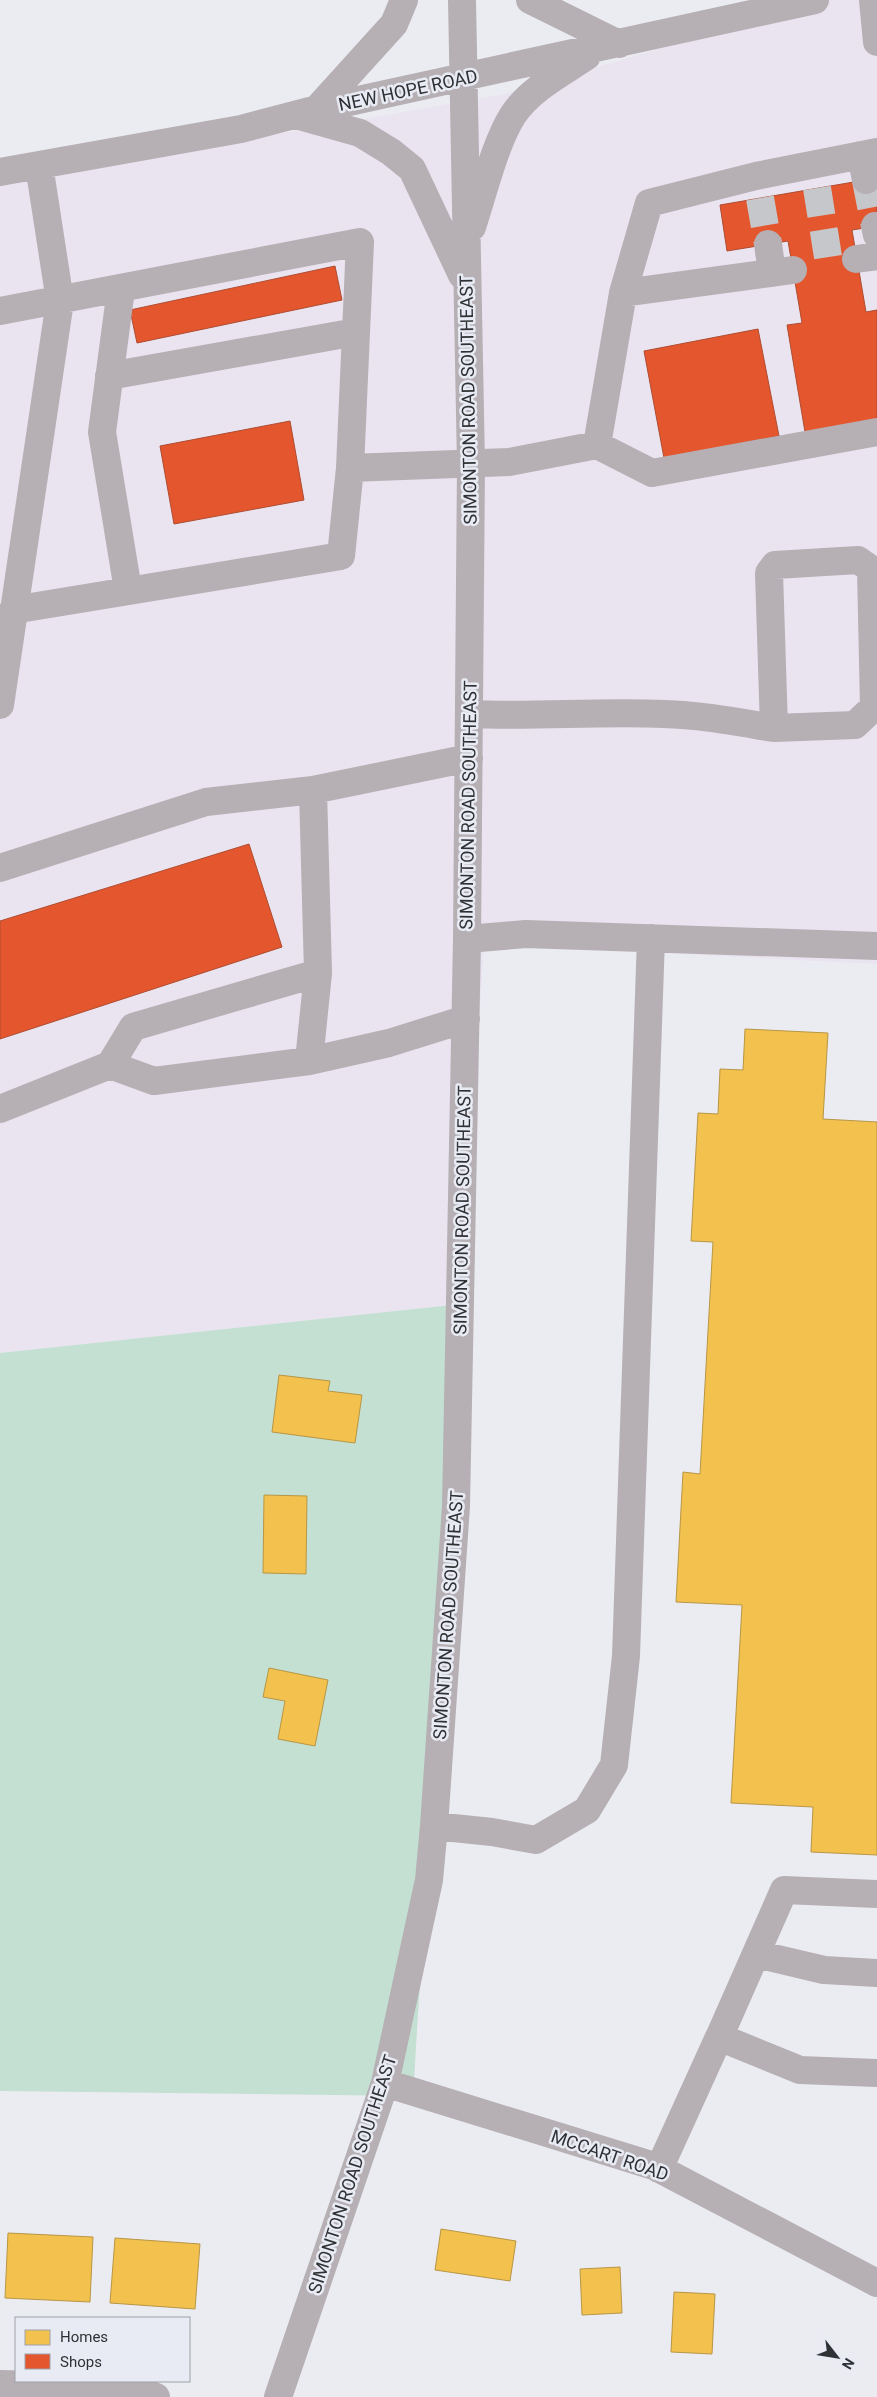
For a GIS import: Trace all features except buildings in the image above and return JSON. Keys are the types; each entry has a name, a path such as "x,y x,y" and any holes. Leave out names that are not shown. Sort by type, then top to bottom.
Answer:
{"street":[{"path":"404,0 394,24 306,112 360,133 391,152 412,169 466,284"},
{"name":"SIMONTON ROAD SOUTHEAST","path":"278,2397 385,2083 429,1880 434,1826 456,1506 466,1019 471,464 466,284 462,0"},
{"path":"466,245 503,134 513,114 536,90 609,46 530,0"},
{"name":"NEW HOPE ROAD","path":"0,172 241,129 306,112 609,46 743,8 815,0"},
{"path":"873,0 877,42"},
{"path":"597,445 623,293 649,203 758,187 815,176 868,162"},
{"path":"0,705 12,610 60,301 39,165"},
{"path":"0,311 360,242 350,468 341,556 12,610"},
{"path":"623,293 782,271 768,244"},
{"path":"121,289 102,432 128,590"},
{"path":"109,376 356,332"},
{"path":"350,468 508,462 597,445 652,473 877,432"},
{"path":"469,714 504,716 663,714 705,716 774,728 855,725 874,707 871,569 858,560 775,565 771,569 769,573 774,728"},
{"path":"0,868 206,802 313,790 469,758"},
{"path":"310,1061 318,973 313,790"},
{"path":"467,939 526,934 877,946"},
{"path":"434,1826 492,1832 536,1840 587,1810 614,1765 626,1656 651,938"},
{"path":"0,1109 110,1066 133,1027 318,973"},
{"path":"110,1066 154,1081 310,1061 389,1043 466,1019"},
{"path":"660,2169 784,1890 877,1894"},
{"path":"756,1954 824,1970 877,1973"},
{"path":"717,2042 719,2037 800,2070 877,2072"},
{"name":"MCCART ROAD","path":"385,2083 660,2169 877,2283"},
{"path":"0,2384 132,2386 156,2397"}],"shaded area":[{"path":"812,0 877,0 877,964 484,944 462,1304 0,1353 0,183 505,94 813,4"}],"green space":[{"path":"462,1304 413,2096 0,2091 0,1353"}],"tunnel":[{"path":"866,180 875,226"},
{"path":"817,188 829,263"},
{"path":"760,198 768,244"}]}
